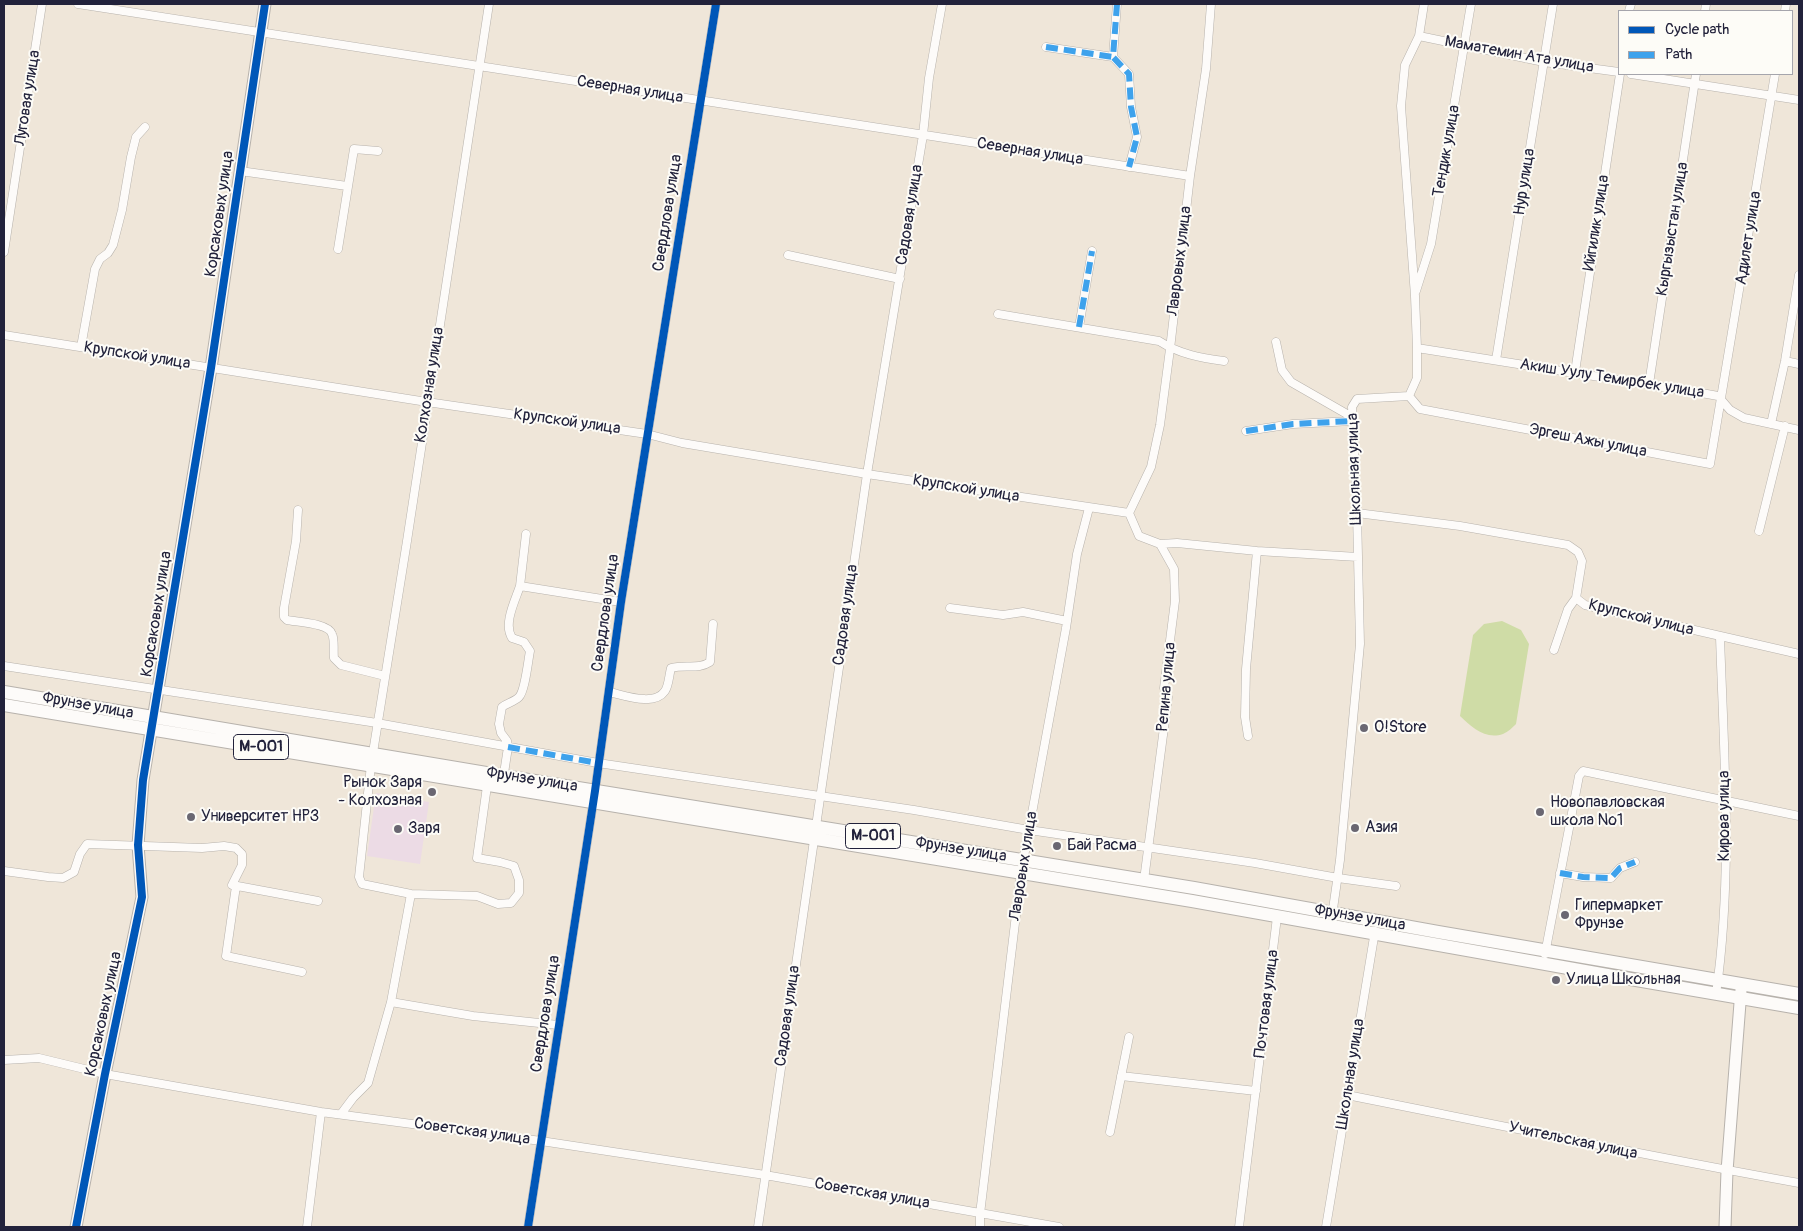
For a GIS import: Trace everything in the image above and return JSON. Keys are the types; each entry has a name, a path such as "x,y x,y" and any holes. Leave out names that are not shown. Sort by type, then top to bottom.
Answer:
{"main road":[{"name":"Фрунзе улица","path":"4,692 153,723 1022,866 1331,927 1799,994"},
{"name":"Фрунзе улица","path":"4,705 153,723"},
{"name":"Фрунзе улица","path":"372,759 488,786 503,782"},
{"name":"Фрунзе улица","path":"1022,866 1144,880 1377,921 1716,994 1799,1008"}],"street":[{"name":"Луговая улица","path":"4,252 42,4"},
{"name":"Северная улица","path":"78,4 130,8 261,32 1190,176"},
{"name":"Корсаковых улица","path":"76,1227 105,1074 142,897 138,845 143,780 211,368 265,4"},
{"name":"Колхозная улица","path":"372,759 489,4"},
{"name":"Свердлова улица","path":"528,1227 594,797 621,602 716,4"},
{"name":"Садовая улица","path":"758,1227 867,474 900,280 923,135 929,78 942,4"},
{"path":"1113,57 1117,4"},
{"name":"Лавровых улица","path":"1129,513 1151,466 1160,425 1190,176 1206,69 1211,4"},
{"path":"1409,396 1417,378 1417,348 1401,106 1405,65 1419,36 1424,4"},
{"name":"Тендик улица","path":"1415,296 1431,244 1471,4"},
{"name":"Нур улица","path":"1496,360 1553,4"},
{"name":"Маматемин Ата улица","path":"1419,36 1544,62 1618,73"},
{"path":"1046,46 1113,57 1129,74 1130,106 1137,137 1129,167"},
{"name":"Ийгилик улица","path":"1575,372 1620,75"},
{"path":"1637,75 1799,100"},
{"name":"Кыргызыстан улица","path":"1649,384 1696,75"},
{"name":"Адилет улица","path":"1722,401 1775,75"},
{"path":"81,347 94,269 100,259 108,253 113,245 122,210 130,157 136,137 145,127"},
{"path":"338,249 354,149 378,151"},
{"path":"240,171 347,186"},
{"path":"1079,327 1092,251"},
{"path":"788,255 900,280"},
{"path":"1771,424 1785,361 1799,275"},
{"path":"998,314 1159,341 1170,349 1195,356 1224,360"},
{"name":"Крупской улица","path":"4,335 427,402 647,434 682,443 867,474 1129,513"},
{"path":"1276,342 1282,370 1291,382 1352,419"},
{"name":"Акиш Уулу Темирбек улица","path":"1417,348 1718,396 1730,410 1744,418 1799,430"},
{"path":"1785,361 1799,364"},
{"name":"Эргеш Ажы улица","path":"1409,396 1420,409 1710,464 1722,401"},
{"name":"Школьная улица","path":"1331,927 1338,878 1360,644 1352,406 1357,399 1409,396"},
{"path":"1246,431 1293,424 1352,419"},
{"path":"1759,531 1785,426"},
{"name":"Лавровых улица","path":"980,1227 980,1214 1022,866 1067,620 1077,554 1089,508"},
{"path":"298,510 296,541 284,617 287,620 324,626 330,630 333,635 334,658 341,665 386,676"},
{"path":"1129,513 1139,536 1160,544 1177,543 1257,551 1358,557"},
{"name":"Крупской улица","path":"1357,514 1460,526 1568,545 1578,552 1582,561 1576,598 1585,605 1799,654"},
{"path":"503,782 508,741 500,733 499,724 502,707 516,700 521,695 530,651 524,642 512,638 508,628 520,586 526,534"},
{"name":"Репина улица","path":"1144,880 1168,697 1164,688 1175,601 1174,569 1160,544"},
{"path":"1248,736 1244,717 1246,669 1257,551"},
{"path":"520,586 621,602"},
{"path":"1554,650 1568,609 1576,598"},
{"path":"950,608 1003,615 1023,612 1067,620"},
{"path":"608,692 647,699 659,698 666,690 671,668 682,665 703,667 710,662 713,624"},
{"name":"Кирова улица","path":"1716,994 1724,894 1726,801 1720,637"},
{"path":"4,666 377,722 598,763 1396,886"},
{"path":"372,759 359,877 362,884 411,894 478,896 498,904 511,903 519,893 519,880 514,866 477,858 488,786"},
{"path":"1545,957 1579,776 1583,771 1799,816"},
{"path":"4,871 63,878 74,872 80,854 87,844 202,848 224,846 236,848 242,854 242,865 232,885 318,901"},
{"path":"1560,873 1583,877 1611,878 1620,868 1635,862"},
{"path":"236,886 226,956 302,972"},
{"path":"341,1114 368,1083 391,1002 411,894"},
{"name":"Почтовая улица","path":"1239,1227 1277,917"},
{"name":"Школьная улица","path":"1326,1227 1377,921"},
{"path":"1725,1227 1727,1170 1742,985"},
{"path":"391,1002 473,1016 558,1025"},
{"path":"1110,1132 1129,1037"},
{"name":"Советская улица","path":"4,1060 39,1058 105,1074 321,1112 541,1141 766,1175 1059,1227"},
{"path":"1122,1076 1256,1091"},
{"name":"Учительская улица","path":"1347,1095 1605,1148 1799,1183"},
{"path":"307,1227 321,1112"}],"shaded area":[{"name":"Заря","path":"376,793 429,802 420,864 367,856"}],"green space":[{"path":"1502,621 1521,630 1529,644 1516,724 1503,734 1490,735 1479,731 1460,716 1473,635 1484,624"}],"marked path":[{"path":"1117,4 1113,57 1129,74 1131,107 1137,137 1129,167"},
{"path":"1046,47 1113,57"},
{"path":"1079,327 1092,251"},
{"path":"1246,431 1293,424 1352,421"},
{"path":"508,747 598,763"},
{"path":"1560,873 1583,877 1611,878 1620,868 1635,862"}],"cycle path":[{"path":"76,1227 105,1074 142,897 138,845 143,780 211,368 265,4"},
{"path":"528,1227 595,791 621,602 716,4"}],"place":[{"name":"O!Store","path":"1364,728"},
{"name":"Рынок Заря - Колхозная","path":"432,792"},
{"name":"Новопавловская школа №1","path":"1540,812"},
{"name":"Университет НРЗ","path":"191,817"},
{"name":"Азия","path":"1355,828"},
{"name":"Заря","path":"398,829"},
{"name":"Бай Расма","path":"1057,846"},
{"name":"Гипермаркет Фрунзе","path":"1565,915"},
{"name":"Улица Школьная","path":"1556,980"}]}
